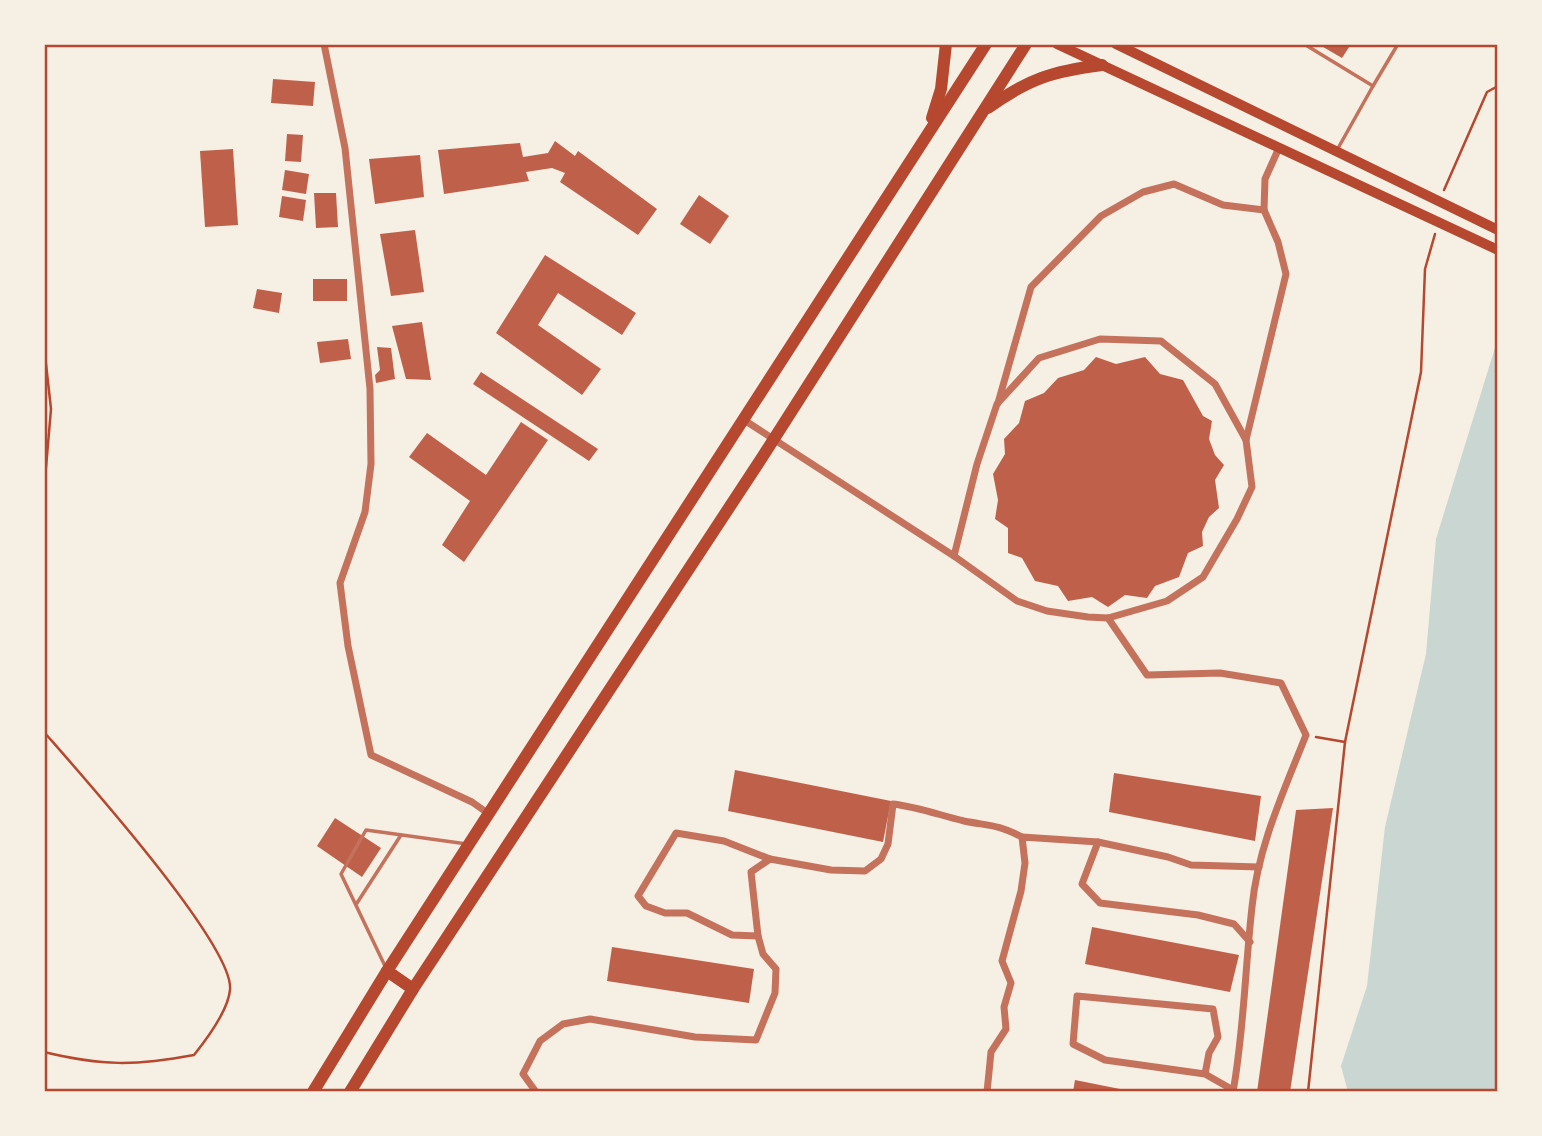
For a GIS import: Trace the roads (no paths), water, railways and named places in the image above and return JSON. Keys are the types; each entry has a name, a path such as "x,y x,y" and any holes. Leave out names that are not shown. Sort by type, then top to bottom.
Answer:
{"highway":[{"path":"916,152 941,89 946,44"},
{"path":"313,1092 387,971 986,44"},
{"path":"350,1092 413,989 774,438 1027,44"},
{"path":"982,113 1018,86 1047,74 1102,65"},
{"path":"387,971 413,989"}],"main road":[{"path":"1057,44 1278,150 1498,250"},
{"path":"1116,44 1498,230"}],"street":[{"path":"324,44 345,148 370,389 371,464 365,512 340,583 348,646 371,755 472,802 489,814"},
{"path":"744,420 954,556 1017,601 1047,611 1108,618 1167,601 1203,577 1237,519 1252,487 1246,440 1286,274 1278,242 1264,211 1265,179 1278,150"},
{"path":"954,556 977,464 1031,288 1101,216 1143,192 1174,184 1223,205 1264,211"},
{"path":"997,404 1039,358 1100,339 1161,341 1215,384 1246,440"},
{"path":"1108,618 1147,675 1220,673 1281,683 1306,735 1277,807 1259,867 1252,906 1233,1091 1205,1074 1105,1060 1082,1051 1073,1044 1077,996 1213,1009 1218,1037 1209,1053 1205,1074"},
{"path":"758,936 732,935 687,913 665,913 646,906 638,896 676,833 724,841 770,859 831,870 865,872 881,859 888,844 893,804 920,807 965,821 999,825 1022,837 1098,842 1168,857 1191,865 1259,867"},
{"path":"986,1092 991,1052 1006,1029 1004,1007 1011,983 1002,961 1021,891 1025,863 1022,837"},
{"path":"1098,842 1082,884 1100,903 1210,918 1234,924 1250,943"},
{"path":"536,1092 523,1074 540,1041 564,1024 590,1018 695,1037 755,1040 775,993 776,969 763,954 758,936 751,872 770,859"}],"lane":[{"path":"1304,44 1373,86"},
{"path":"1336,152 1398,44"},
{"path":"387,971 341,873 366,830 469,844"},
{"path":"357,903 401,835"}]}
